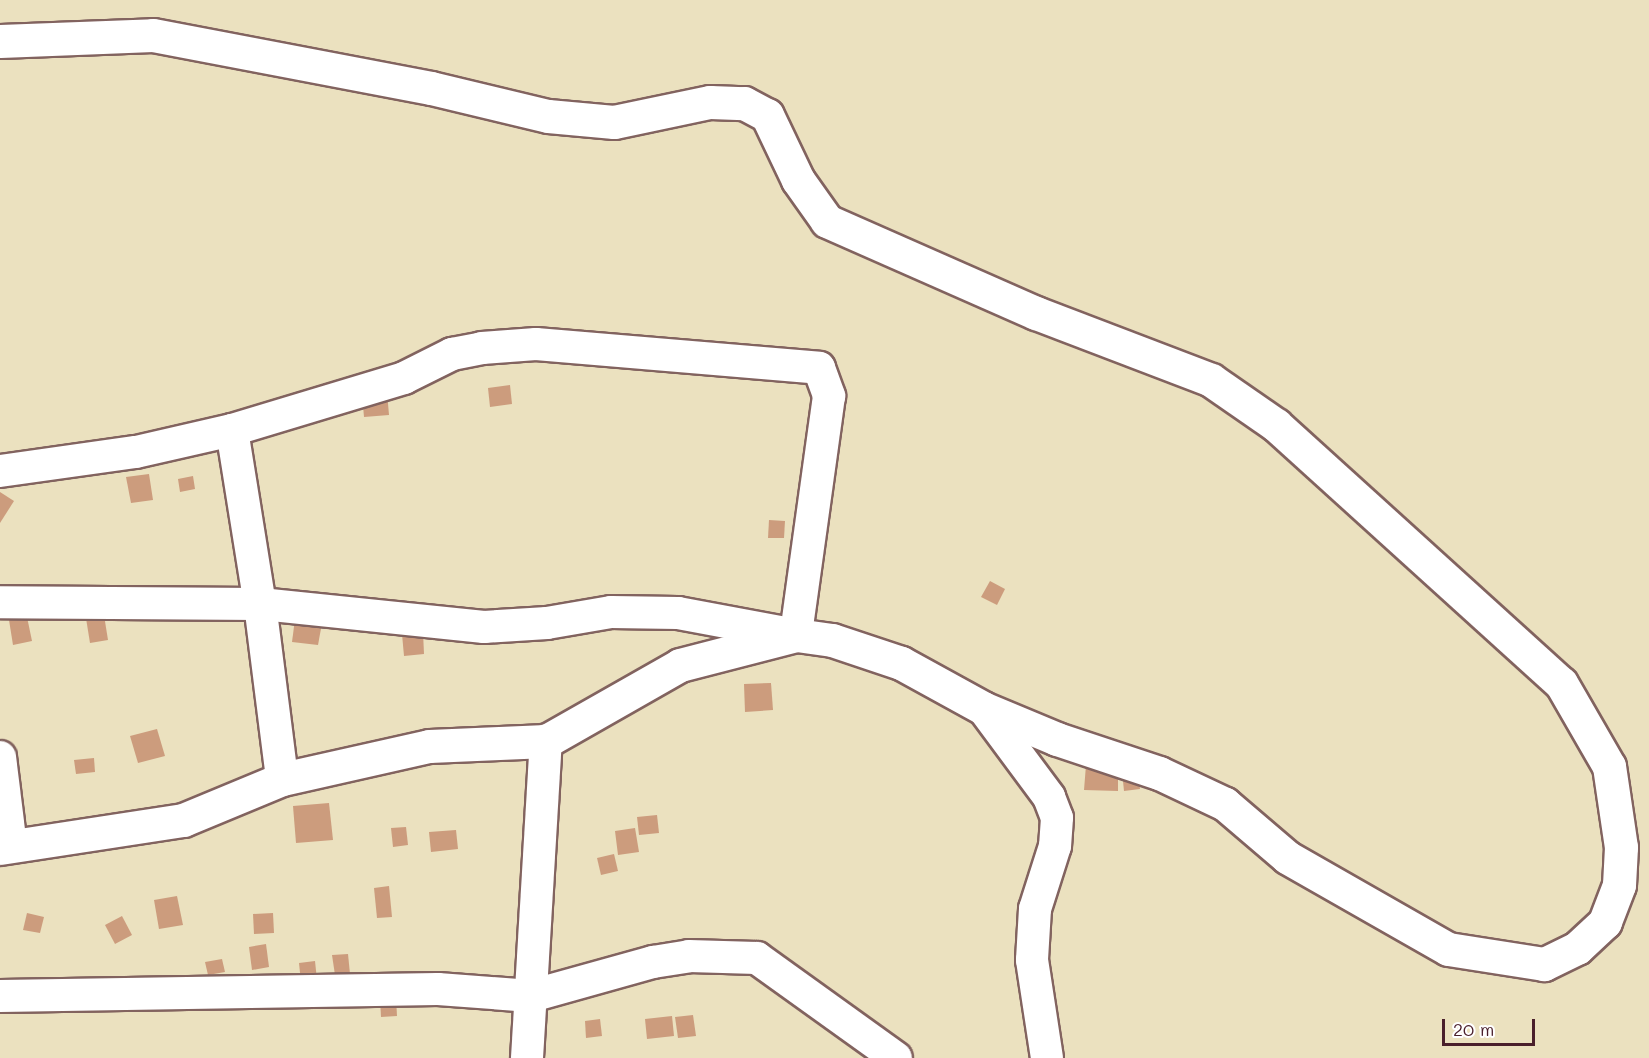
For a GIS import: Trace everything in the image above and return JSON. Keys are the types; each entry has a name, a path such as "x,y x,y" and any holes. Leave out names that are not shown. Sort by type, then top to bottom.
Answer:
{"street":[{"path":"0,41 153,35 431,88 548,116 603,121 711,102 744,103 767,115 798,180 827,221 1036,313 1211,380 1276,426 1561,683 1609,766 1621,847 1619,885 1605,922 1577,948 1544,964 1448,948 1287,857 1225,804 1159,773 1057,739 983,708 901,663 832,640 678,613 611,612 546,623 484,627 260,604 0,602"},
{"path":"0,471 136,452 232,430 404,378 452,354 482,348 536,344 819,368 829,396 796,635"},
{"path":"232,430 260,604 282,779"},
{"path":"0,757 6,847 183,820 282,779 429,746 546,741 594,717 680,665 796,635"},
{"path":"983,708 1048,797 1057,818 1055,846 1035,909 1032,960 1047,1058"},
{"path":"527,1058 546,741"},
{"path":"0,996 438,989 531,996 653,962 689,956 757,958 896,1058"}],"building":[{"path":"510,385 512,404 490,407 488,388"},
{"path":"387,392 389,415 364,417 362,394"},
{"path":"149,474 153,500 131,503 126,477"},
{"path":"193,476 195,489 180,492 178,479"},
{"path":"0,492 14,501 0,523"},
{"path":"769,520 785,521 784,538 768,538"},
{"path":"990,581 1005,589 997,605 981,597"},
{"path":"103,609 108,640 90,643 85,612"},
{"path":"27,617 32,641 13,645 9,620"},
{"path":"295,619 322,623 318,645 292,642"},
{"path":"423,632 424,654 404,656 402,634"},
{"path":"771,683 773,710 745,712 744,684"},
{"path":"157,729 165,756 138,763 130,736"},
{"path":"94,758 95,772 76,774 74,760"},
{"path":"1086,765 1103,766 1103,772 1118,773 1118,791 1084,790"},
{"path":"1137,769 1140,789 1124,791 1122,771"},
{"path":"329,803 333,840 296,843 293,806"},
{"path":"657,815 659,833 639,835 637,817"},
{"path":"406,827 408,845 393,847 391,828"},
{"path":"635,828 639,852 618,855 615,831"},
{"path":"456,830 458,849 431,852 429,832"},
{"path":"614,854 618,871 601,875 597,858"},
{"path":"389,886 392,917 377,918 374,888"},
{"path":"177,896 183,925 159,929 154,900"},
{"path":"27,913 44,917 40,933 23,930"},
{"path":"273,913 274,933 254,934 253,914"},
{"path":"122,916 132,935 115,944 105,925"},
{"path":"266,944 269,967 252,970 249,947"},
{"path":"348,954 350,974 335,975 332,955"},
{"path":"222,959 225,972 208,975 205,962"},
{"path":"315,961 317,980 301,982 299,963"},
{"path":"396,997 397,1016 381,1017 380,998"},
{"path":"693,1015 696,1036 678,1038 675,1017"},
{"path":"672,1016 674,1036 647,1039 645,1019"},
{"path":"600,1019 602,1036 586,1038 585,1021"}]}
